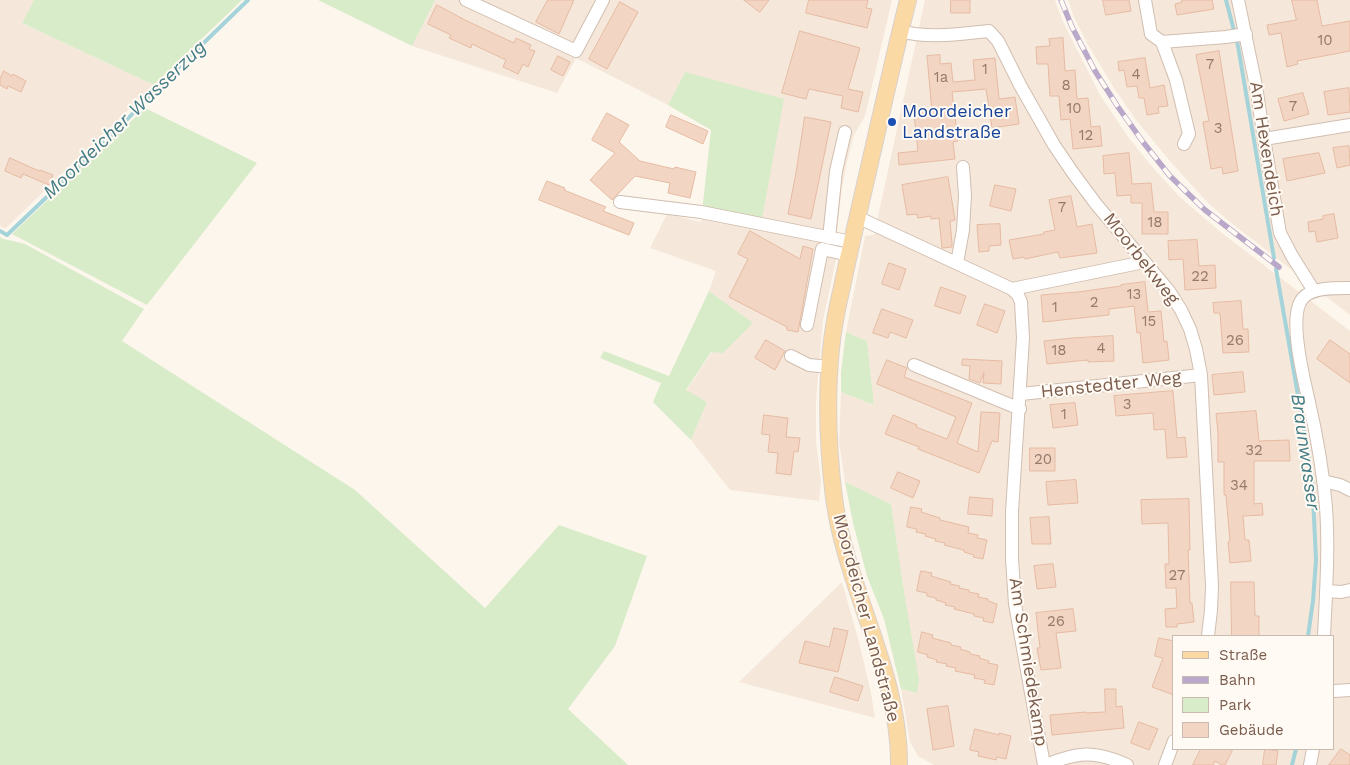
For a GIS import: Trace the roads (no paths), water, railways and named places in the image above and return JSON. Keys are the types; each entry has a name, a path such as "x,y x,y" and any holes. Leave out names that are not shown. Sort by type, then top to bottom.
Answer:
{"main road":[{"name":"Moordeicher Landstraße","path":"899,765 896,727 890,692 842,539 834,500 828,437 830,367 835,324 850,249 908,0"}],"street":[{"path":"466,0 576,51 603,0"},
{"path":"1146,0 1151,34 1162,42 1176,80 1189,134 1184,144"},
{"name":"Am Hexendeich","path":"1238,0 1256,86 1280,232 1312,292"},
{"name":"Moorbekweg","path":"900,31 915,35 950,36 989,31 998,41 1054,145 1073,173 1169,291 1181,310 1194,339 1201,376 1212,586 1208,635"},
{"path":"1162,42 1246,34"},
{"path":"1264,139 1350,125"},
{"path":"829,238 836,171 845,132"},
{"path":"957,263 963,230 965,196 963,167"},
{"path":"620,202 701,212 829,238 850,249"},
{"path":"858,217 1012,289 1144,262"},
{"path":"807,325 822,249 850,249"},
{"path":"1324,635 1327,523 1317,438 1296,337 1298,306 1302,298 1312,292 1350,288"},
{"name":"Am Schmiedekamp","path":"1012,289 1018,295 1021,302 1023,317 1021,394 1012,512 1012,559 1015,604 1045,765"},
{"path":"791,356 809,365 830,367"},
{"path":"914,366 1020,408"},
{"name":"Henstedter Weg","path":"1021,394 1201,376"},
{"path":"1323,481 1340,485 1350,490"},
{"path":"1326,591 1340,592 1350,590"},
{"path":"1335,691 1350,690"},
{"path":"1165,765 1172,746"},
{"path":"1310,765 1313,750"},
{"path":"1045,765 1065,758 1097,755 1127,765"}],"waterway":[{"name":"Moordeicher Wasserzug","path":"0,231 7,235 120,127 151,94 248,0"},
{"name":"Braunwasser","path":"1226,0 1238,46 1274,258"},
{"name":"Braunwasser","path":"1276,269 1312,476 1316,560 1308,635"},
{"name":"Braunwasser","path":"1292,765 1296,750"}],"railway":[{"path":"1061,0 1072,27 1095,71 1118,107 1170,176 1205,210 1279,267"}],"place":[{"name":"Moordeicher Landstraße","path":"892,122"}]}
